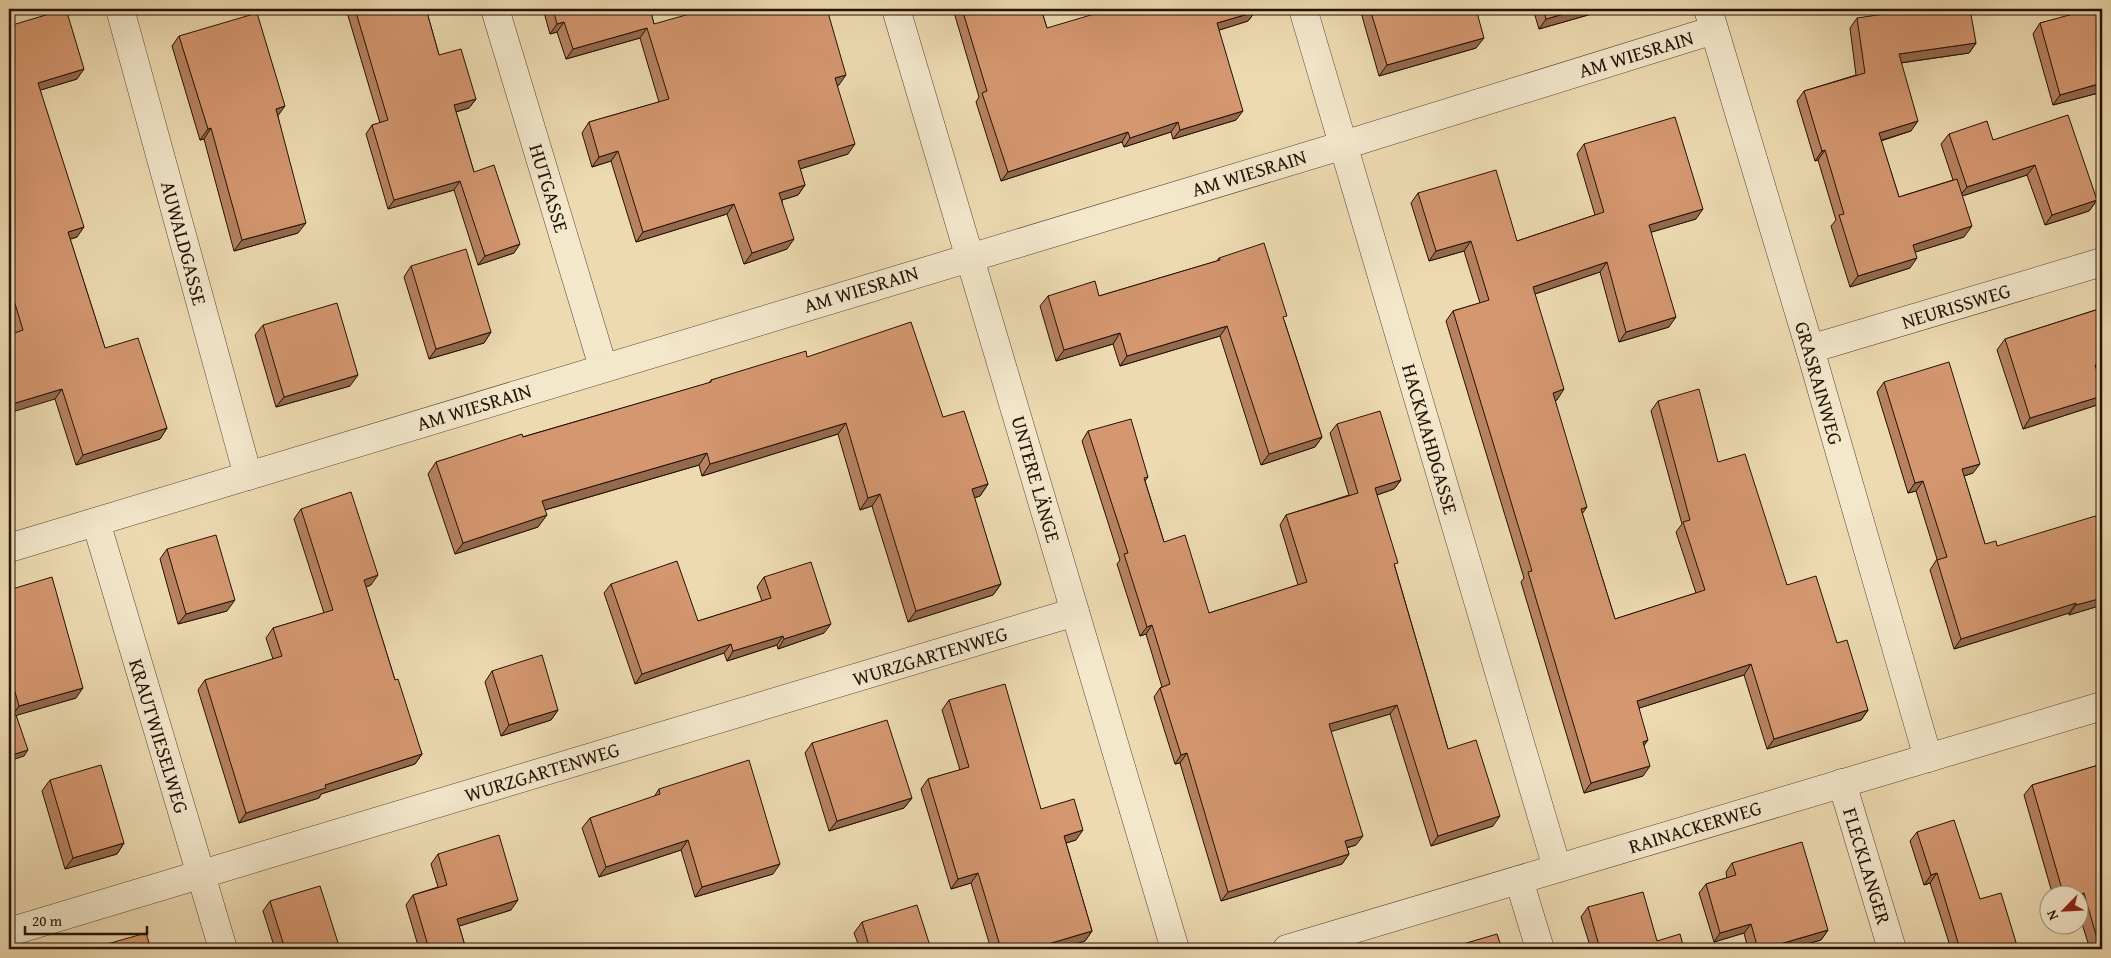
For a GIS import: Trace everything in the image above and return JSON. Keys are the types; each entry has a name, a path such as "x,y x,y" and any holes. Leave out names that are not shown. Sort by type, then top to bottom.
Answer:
{"street":[{"name":"AUWALDGASSE","path":"120,9 248,476"},
{"name":"HUTGASSE","path":"494,9 603,367"},
{"name":"UNTERE LÄNGE","path":"896,9 1175,949"},
{"name":"HACKMAHDGASSE","path":"1303,9 1558,868"},
{"name":"AM WIESRAIN","path":"9,548 603,367 1344,145 1711,19"},
{"name":"GRASRAINWEG","path":"1711,19 1810,349 1928,758"},
{"name":"NEURISSWEG","path":"1810,349 2102,262"},
{"name":"KRAUTWIESELWEG","path":"96,522 223,949"},
{"name":"WURZGARTENWEG","path":"9,932 1075,612"},
{"name":"RAINACKERWEG","path":"1287,949 2102,706"},
{"name":"FLECKLANGER","path":"1842,784 1892,949"},
{"path":"1520,880 1540,949"}],"building":[{"path":"66,9 84,69 38,83 84,227 68,232 105,348 138,338 167,428 83,455 62,389 9,405 9,335 23,330 9,284 9,26"},
{"path":"355,9 426,9 439,55 461,49 476,99 454,105 474,172 494,165 520,244 485,256 460,181 394,200 372,125 388,120"},
{"path":"553,9 650,9 654,24 707,9 827,9 846,75 835,78 855,144 798,161 805,185 779,193 794,239 752,253 734,204 643,232 618,151 599,157 589,122 669,99 647,28 573,49 564,22 557,24"},
{"path":"962,9 1041,9 1047,28 1111,9 1254,9 1255,12 1217,23 1243,111 1180,130 1178,122 1130,138 1128,132 1008,172 982,93 987,91"},
{"path":"1370,9 1476,9 1484,38 1387,65"},
{"path":"1543,9 1581,9 1546,19"},
{"path":"1918,9 1970,9 1976,43 1899,54 1918,121 1879,133 1899,197 1957,179 1972,226 1913,245 1917,258 1858,276 1839,215 1844,214 1825,150 1822,151 1804,91 1865,73 1857,18"},
{"path":"2091,9 2102,9 2102,83 2060,95 2040,23"},
{"path":"257,13 285,106 276,109 306,223 242,240 211,128 208,129 179,36"},
{"path":"2068,115 2097,200 2052,215 2035,165 1967,187 1949,134 1987,121 1993,140"},
{"path":"1675,117 1703,209 1649,225 1676,317 1626,332 1607,262 1533,287 1564,389 1553,393 1587,507 1581,509 1615,619 1705,590 1683,522 1690,520 1658,401 1699,389 1718,462 1745,454 1787,585 1816,576 1837,643 1847,640 1868,710 1774,739 1751,664 1637,701 1648,740 1643,742 1650,766 1591,783 1528,572 1532,571 1453,311 1489,300 1471,241 1436,251 1418,193 1496,170 1517,241 1604,212 1584,144"},
{"path":"1264,243 1287,316 1283,317 1322,437 1269,454 1227,326 1127,356 1120,333 1064,350 1048,296 1095,281 1099,296 1220,260 1219,258"},
{"path":"466,249 491,332 436,349 411,266"},
{"path":"337,303 358,375 284,397 263,325"},
{"path":"2102,308 2102,363 2095,365 2102,388 2102,396 2030,418 2005,339"},
{"path":"911,322 943,417 964,411 988,484 972,489 1001,584 916,611 880,494 868,498 846,423 710,464 707,453 542,501 547,515 463,543 436,462 522,434 523,437 711,382 711,380 806,351 807,357"},
{"path":"1949,362 1980,464 1962,469 1985,544 1996,541 1997,546 2102,514 2102,598 2076,605 2076,603 1961,639 1937,560 1947,557 1923,481 1915,483 1884,382"},
{"path":"1380,411 1401,480 1375,488 1398,563 1394,564 1448,749 1476,740 1500,816 1438,836 1397,705 1329,724 1363,836 1345,841 1349,854 1228,892 1187,753 1181,755 1160,688 1170,684 1152,625 1147,627 1124,554 1128,553 1088,431 1131,419 1148,477 1144,478 1164,542 1185,535 1209,613 1307,582 1286,515 1358,493 1337,424"},
{"path":"351,492 378,575 364,580 395,680 398,679 422,754 325,785 326,788 246,813 205,680 282,656 273,628 333,610 301,509"},
{"path":"216,535 235,600 186,614 167,549"},
{"path":"677,561 698,621 771,598 764,577 811,562 831,624 784,639 783,636 733,651 731,644 642,674 611,584"},
{"path":"52,577 83,688 19,706 9,671 9,590"},
{"path":"542,655 558,710 509,725 492,671"},
{"path":"1005,684 1041,809 1074,799 1083,830 1064,836 1092,931 1031,949 1025,949 1024,944 1001,949 978,873 958,879 928,779 969,767 949,700"},
{"path":"16,715 28,750 9,756 9,717"},
{"path":"887,720 912,798 837,821 812,743"},
{"path":"749,760 780,864 702,887 688,840 606,867 590,818 660,794 659,789"},
{"path":"2102,764 2102,949 2100,949 2088,907 2088,886 2061,886 2032,785"},
{"path":"101,765 124,843 73,858 50,780"},
{"path":"1954,820 1980,899 2001,893 2018,949 1960,949 1937,873 1931,875 1917,832"},
{"path":"499,835 518,900 457,919 466,949 429,949 413,895 447,885 438,854"},
{"path":"1802,842 1828,930 1763,949 1758,949 1751,924 1720,933 1706,884 1736,875 1732,863"},
{"path":"320,886 340,949 285,949 270,901"},
{"path":"1643,892 1657,941 1680,934 1684,949 1600,949 1588,907"},
{"path":"917,905 931,949 870,949 862,922"},
{"path":"146,933 151,949 93,949 93,948"},
{"path":"1497,934 1502,949 1446,949"},
{"path":"787,945 789,949 775,949"}]}
